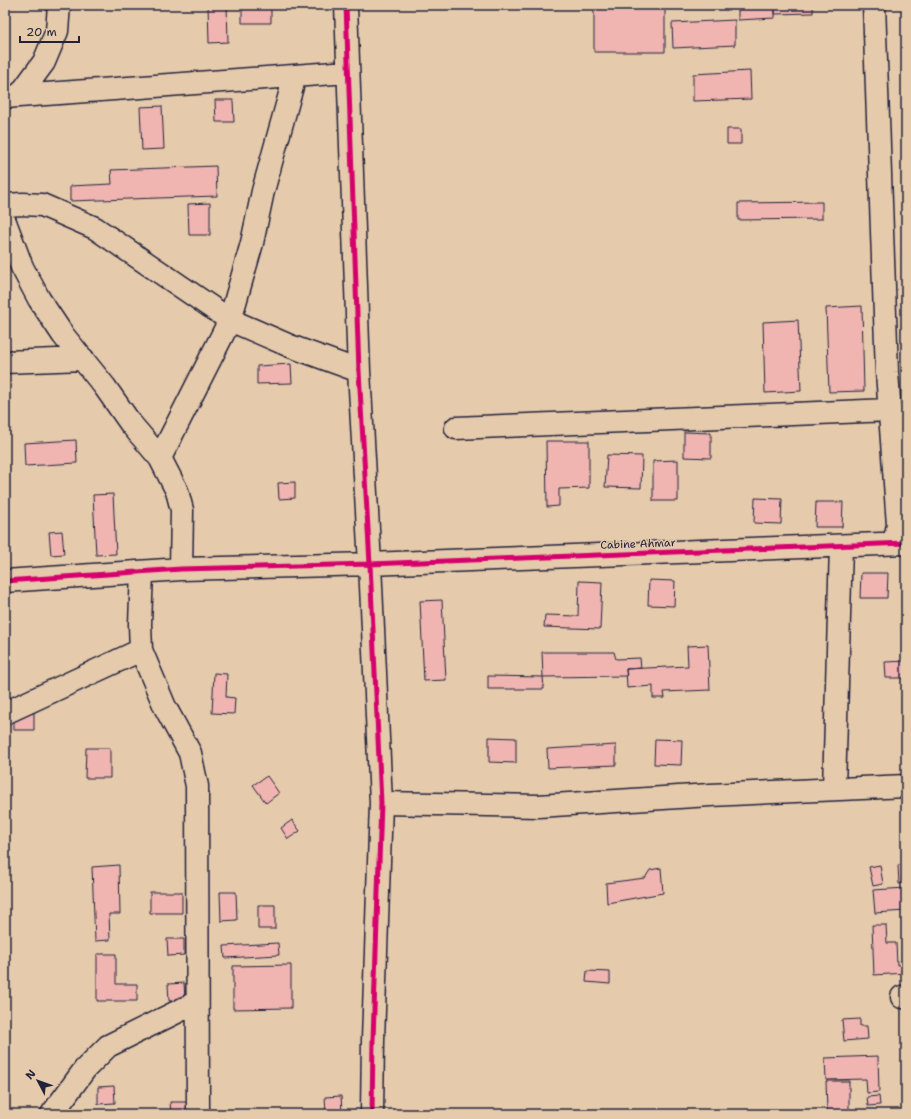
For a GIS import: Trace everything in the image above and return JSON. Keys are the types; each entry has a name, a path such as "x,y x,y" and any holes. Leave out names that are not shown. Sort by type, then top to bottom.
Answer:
{"street":[{"path":"12,97 44,62 57,31 59,5"},
{"path":"346,5 359,371 381,803 372,1114"},
{"path":"874,5 890,410 900,543"},
{"path":"12,97 348,72"},
{"path":"160,458 230,320 252,243 263,191 295,76"},
{"path":"5,205 42,205 95,228 230,320 290,346 359,371"},
{"path":"5,222 22,267 39,299 63,335 105,387 131,424 160,458 177,491 182,510 181,569"},
{"path":"5,362 83,359"},
{"path":"456,428 890,410"},
{"name":"Cabine Ahmar","path":"5,581 181,569 370,564 900,543"},
{"path":"834,789 841,546"},
{"path":"142,572 140,624 141,650 165,707 190,753 197,786 198,1114"},
{"path":"5,713 141,650"},
{"path":"381,803 538,806 710,795 906,786"},
{"path":"52,1114 85,1069 108,1046 197,1002"}],"building":[{"path":"208,5 227,5 228,42 209,43"},
{"path":"242,5 271,5 271,23 242,23"},
{"path":"594,5 665,5 665,52 594,52"},
{"path":"738,5 775,5 775,18 738,20"},
{"path":"775,5 813,5 813,13 775,14"},
{"path":"735,20 735,45 673,48 672,23"},
{"path":"750,71 751,99 693,101 693,74"},
{"path":"215,100 233,100 234,122 216,122"},
{"path":"162,106 164,149 142,150 140,107"},
{"path":"727,129 741,129 741,144 727,144"},
{"path":"216,166 217,196 70,201 70,186 112,184 111,170"},
{"path":"822,202 822,219 738,220 738,203"},
{"path":"210,203 210,235 189,235 188,204"},
{"path":"862,306 864,391 829,392 826,308"},
{"path":"798,320 801,391 765,393 763,322"},
{"path":"291,364 292,383 257,384 257,366"},
{"path":"684,432 711,433 711,458 684,457"},
{"path":"76,440 77,463 25,466 24,443"},
{"path":"546,441 589,441 589,488 559,489 559,506 547,507"},
{"path":"607,455 642,456 641,488 605,487"},
{"path":"678,460 678,501 653,501 653,461"},
{"path":"295,482 295,498 279,499 278,483"},
{"path":"113,494 116,554 96,555 93,495"},
{"path":"755,498 782,499 781,524 754,523"},
{"path":"816,502 843,502 842,527 815,527"},
{"path":"62,531 64,554 51,555 49,532"},
{"path":"861,573 888,573 887,598 860,598"},
{"path":"649,580 675,581 674,606 648,605"},
{"path":"579,581 602,582 600,629 544,627 545,615 578,616"},
{"path":"442,600 446,680 424,681 420,601"},
{"path":"708,645 710,690 664,692 665,698 653,698 653,686 627,688 626,669 688,666 687,646"},
{"path":"542,652 614,652 616,659 640,658 641,668 626,669 627,676 543,677"},
{"path":"906,661 906,693 904,693 903,678 886,678 885,662"},
{"path":"214,673 227,674 226,697 235,698 234,714 212,713"},
{"path":"488,676 543,677 544,689 488,689"},
{"path":"14,713 34,713 34,730 14,730"},
{"path":"489,737 516,738 516,763 489,762"},
{"path":"655,739 682,740 681,765 654,764"},
{"path":"616,745 616,765 548,768 547,749"},
{"path":"86,748 110,748 110,778 85,778"},
{"path":"267,776 279,793 266,803 253,785"},
{"path":"292,820 300,831 288,839 281,828"},
{"path":"906,864 906,883 899,884 898,865"},
{"path":"119,865 120,914 109,914 110,940 95,941 92,867"},
{"path":"880,865 883,884 873,886 869,867"},
{"path":"661,868 663,893 607,903 606,883 645,878 650,870"},
{"path":"906,888 906,911 875,913 873,890"},
{"path":"150,892 182,892 182,913 150,913"},
{"path":"220,892 236,892 237,920 221,921"},
{"path":"258,905 275,905 275,929 258,929"},
{"path":"872,925 886,925 887,943 896,943 897,965 906,964 906,973 874,975"},
{"path":"167,939 184,939 184,955 168,956"},
{"path":"278,943 279,955 225,958 224,946"},
{"path":"97,954 116,954 116,984 137,984 137,1001 97,1001"},
{"path":"291,965 291,1008 233,1009 233,966"},
{"path":"587,971 610,972 610,984 586,982"},
{"path":"184,983 185,1000 169,1001 168,984"},
{"path":"860,1019 860,1026 867,1026 868,1039 844,1041 842,1020"},
{"path":"878,1056 879,1092 867,1093 866,1079 826,1080 825,1058"},
{"path":"826,1081 849,1081 849,1110 827,1111"},
{"path":"114,1086 115,1103 98,1104 98,1087"},
{"path":"341,1096 342,1112 326,1113 325,1097"},
{"path":"879,1096 880,1105 868,1106 867,1097"},
{"path":"170,1102 187,1102 187,1114 171,1114"}],"cycle path":[{"path":"346,5 359,371 381,803 372,1114"},
{"path":"5,581 181,569 370,564 906,543"}]}
